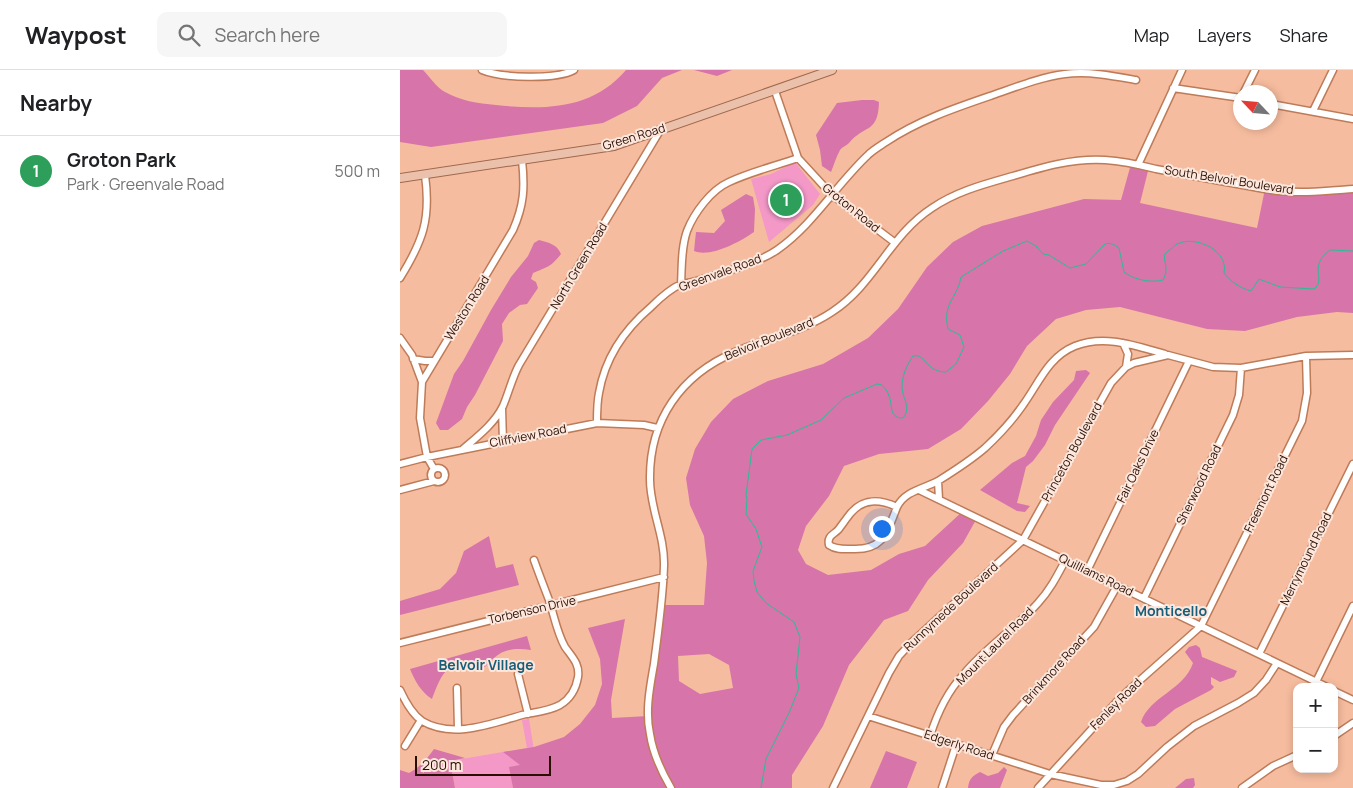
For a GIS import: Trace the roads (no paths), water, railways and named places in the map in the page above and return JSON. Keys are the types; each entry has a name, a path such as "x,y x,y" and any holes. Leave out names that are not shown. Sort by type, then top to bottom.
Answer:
{"main road":[{"name":"Green Road","path":"400,178 425,176 614,146 832,70"}],"street":[{"path":"482,70 501,76 557,75 574,70"},
{"path":"1138,165 1182,70"},
{"path":"1248,85 1255,70"},
{"path":"1313,112 1333,70"},
{"name":"Greenvale Road","path":"597,423 599,393 603,376 627,330 642,315 681,284 694,282 757,260 774,252 793,238 870,154 907,128 938,114 1037,80 1066,74 1094,74 1136,80"},
{"path":"1173,88 1233,97"},
{"name":"Groton Road","path":"775,91 798,158 832,195 894,242"},
{"path":"1278,105 1353,119"},
{"name":"North Green Road","path":"463,449 495,418 502,407 512,378 519,365 662,128"},
{"path":"681,284 683,247 688,230 698,211 711,196 727,183 798,158"},
{"name":"Weston Road","path":"434,469 427,456 420,418 422,382 513,230 521,212 523,200 522,160"},
{"name":"South Belvoir Boulevard","path":"1105,160 1274,190 1302,192 1353,189"},
{"name":"Belvoir Boulevard","path":"671,788 654,754 649,731 648,702 664,587 660,528 652,500 650,481 651,461 658,428 673,401 697,374 712,363 736,352 800,329 832,313 856,293 878,268 894,242 917,218 953,195 1055,164 1105,160"},
{"path":"400,278 414,254 426,226 425,176"},
{"path":"400,338 413,359 422,382"},
{"path":"897,507 875,500 861,504 855,508 839,529 830,536 828,542 837,548 862,549 876,544 883,538 897,507 906,496 962,466 994,439 1015,416 1056,357 1067,350 1086,343 1108,340 1213,367 1241,368 1306,356 1353,355"},
{"path":"1123,343 1128,354 1126,367"},
{"name":"Princeton Boulevard","path":"1023,540 1110,383 1126,367 1143,360 1168,354"},
{"name":"Freemont Road","path":"1201,626 1302,421 1307,393 1306,356"},
{"path":"413,359 434,361"},
{"name":"Fair Oaks Drive","path":"1087,571 1189,361"},
{"name":"Sherwood Road","path":"1144,598 1234,415 1239,395 1241,368"},
{"name":"North Green Road","path":"502,407 503,442"},
{"name":"Cliffview Road","path":"400,464 427,456 597,423 644,425 658,428"},
{"name":"Merrymound Road","path":"1260,654 1353,464"},
{"path":"400,490 434,480 440,481 445,476 441,469 434,469 431,475 434,480"},
{"path":"938,480 939,500"},
{"name":"Quilliams Road","path":"919,490 1316,682"},
{"name":"Runnymede Boulevard","path":"833,788 899,656 1023,540"},
{"path":"400,690 404,700 421,720 445,728 458,729 482,726 548,710 568,699 576,688 577,664 562,640 534,560"},
{"name":"Mount Laurel Road","path":"930,736 936,719 963,674 1038,603 1052,586 1066,561"},
{"name":"Torbenson Drive","path":"400,643 664,577"},
{"name":"Brinkmore Road","path":"992,755 1004,727 1094,626 1117,586"},
{"path":"1316,682 1353,606"},
{"name":"Fenley Road","path":"1038,788 1121,697 1201,626"},
{"name":"Edgerly Road","path":"868,716 1050,774 1101,785 1114,785 1127,781 1138,774 1167,746 1194,726 1254,693 1266,680 1277,663"},
{"path":"518,674 528,714"},
{"path":"457,688 458,729"},
{"path":"1338,692 1353,700"},
{"path":"405,746 421,720"},
{"path":"1338,733 1353,723"},
{"path":"942,788 956,745"},
{"path":"1242,788 1274,766 1293,757"}],"waterway":[{"path":"761,788 766,759 799,688 796,674 800,637 794,622 766,603 757,592 754,581 753,571 762,547 756,529 746,514 746,495 752,449 761,440 787,435 821,420 844,398 877,384 882,385 887,392 895,416 903,418 907,410 902,391 903,378 913,356 921,357 934,369 946,372 956,364 964,347 960,335 948,329 947,320 948,307 961,277 1003,251 1027,241 1036,246 1043,254 1049,255 1070,268 1086,264 1105,244 1109,243 1119,248 1124,272 1138,279 1153,281 1163,280 1166,272 1164,256 1177,244 1184,242 1201,243 1216,251 1224,265 1224,273 1230,279 1239,286 1251,291 1259,279 1280,287 1314,289 1319,281 1318,267 1323,256 1330,250 1353,251"}],"place":[{"name":"Groton Park","path":"786,200"}],"district":[{"name":"Monticello","path":"1171,611"},
{"name":"Belvoir Village","path":"486,665"}]}
